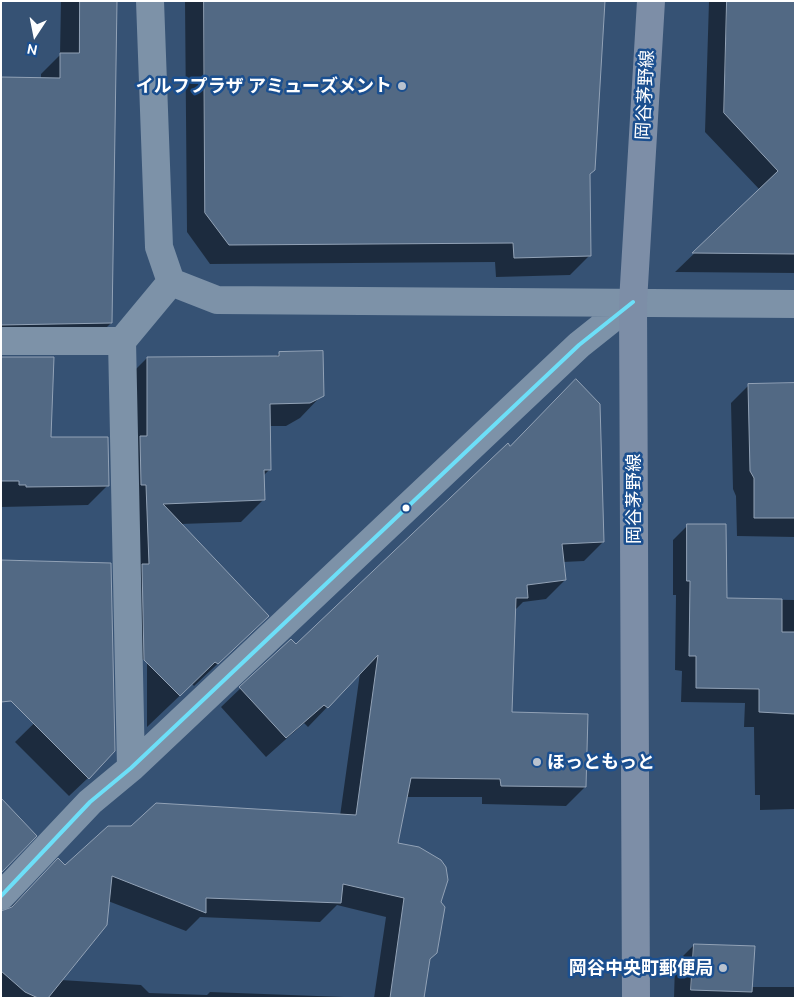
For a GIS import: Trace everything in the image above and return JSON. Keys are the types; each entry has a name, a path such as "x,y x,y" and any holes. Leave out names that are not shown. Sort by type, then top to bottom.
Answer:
{"main road":[{"name":"岡谷茅野線","path":"636,998 633,302 651,1"}],"street":[{"path":"150,1 159,247 171,282 217,300 795,304"},
{"path":"131,768 122,341 171,282"},
{"path":"1,896 90,802 131,768 579,345 633,302"},
{"path":"1,341 122,341"}],"building":[{"path":"80,1 117,1 112,323 1,325 1,77 60,78 60,53 79,53"},
{"name":"イルフプラザ アミューズメント","path":"204,1 605,1 595,170 590,174 591,256 514,258 513,243 229,245 205,213"},
{"path":"727,1 795,1 795,254 692,253 778,171 724,113"},
{"path":"323,351 324,396 310,403 270,404 271,470 264,470 265,500 163,504 269,616 218,664 215,662 180,696 144,660 142,564 149,564 146,485 141,485 140,436 147,436 147,357 279,356 279,352"},
{"path":"1,357 54,357 51,437 108,437 109,486 26,487 26,485 19,485 19,481 1,481"},
{"path":"576,379 600,404 604,542 562,544 566,580 527,585 528,598 516,598 512,712 588,714 586,787 501,786 500,779 411,778 398,843 419,847 441,860 446,867 448,880 441,902 445,907 437,953 430,959 424,998 390,998 404,898 343,884 341,903 206,898 206,913 112,876 107,925 48,998 38,998 25,992 1,971 1,911 12,907 58,858 65,865 108,826 131,826 156,803 356,815 378,655 328,708 324,705 286,738 239,687 291,639 296,644 508,443 510,446"},
{"path":"795,383 795,518 754,518 754,478 750,471 748,384"},
{"path":"687,524 726,524 727,598 782,599 782,632 795,632 795,714 759,712 759,689 696,688 696,656 689,656 690,581 687,581"},
{"path":"1,560 111,563 115,751 89,779 11,701 1,702"},
{"path":"1,798 37,836 1,873"},
{"name":"岡谷中央町郵便局","path":"694,944 755,946 752,992 691,990"}],"transit line":[{"path":"1,896 90,802 131,768 579,345 633,302"}],"place":[{"name":"イルフプラザ アミューズメント","path":"402,86"},
{"name":"ほっともっと","path":"537,762"},
{"name":"岡谷中央町郵便局","path":"723,968"}]}
